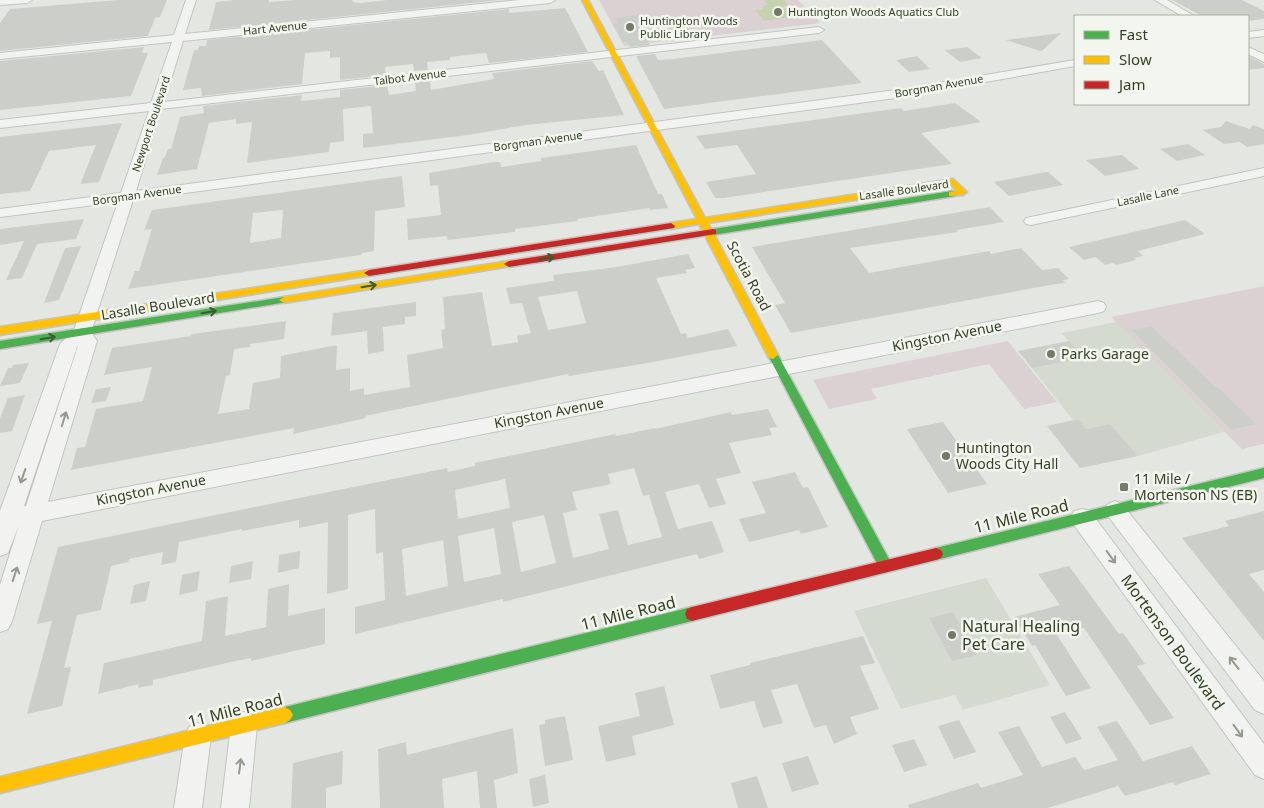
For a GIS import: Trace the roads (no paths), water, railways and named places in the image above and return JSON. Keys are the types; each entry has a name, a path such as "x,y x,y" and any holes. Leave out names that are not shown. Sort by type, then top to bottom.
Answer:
{"street":[{"path":"0,2 27,0"},
{"name":"Newport Boulevard","path":"0,546 5,519 68,344 84,325 191,0"},
{"name":"Hart Avenue","path":"0,56 550,0"},
{"name":"Scotia Road","path":"585,0 885,566"},
{"path":"1160,0 1187,15"},
{"name":"Talbot Avenue","path":"0,124 819,30"},
{"path":"1249,35 1264,33"},
{"path":"1249,51 1264,59"},
{"name":"Borgman Avenue","path":"0,213 900,93 1074,63"},
{"name":"Lasalle Lane","path":"1031,221 1264,172"},
{"name":"Lasalle Boulevard","path":"0,345 84,325 512,257 709,232 963,192 953,182 702,220 512,257"},
{"name":"Lasalle Boulevard","path":"0,331 84,325 317,288"},
{"name":"Kingston Avenue","path":"5,519 1098,307"},
{"name":"Newport Boulevard","path":"0,621 88,341 84,325"},
{"name":"11 Mile Road","path":"0,785 1264,473"},
{"path":"1115,510 1264,701"},
{"name":"Mortenson Boulevard","path":"1082,518 1264,766"},
{"path":"236,808 244,725"},
{"path":"188,808 198,736"}],"place":[{"name":"Huntington Woods Aquatics Club","path":"778,12"},
{"name":"Huntington Woods Public Library","path":"630,27"},
{"name":"Parks Garage","path":"1051,354"},
{"name":"Huntington Woods City Hall","path":"946,456"},
{"name":"11 Mile / Mortenson NS (EB)","path":"1124,487"},
{"name":"Natural Healing Pet Care","path":"952,635"}]}
